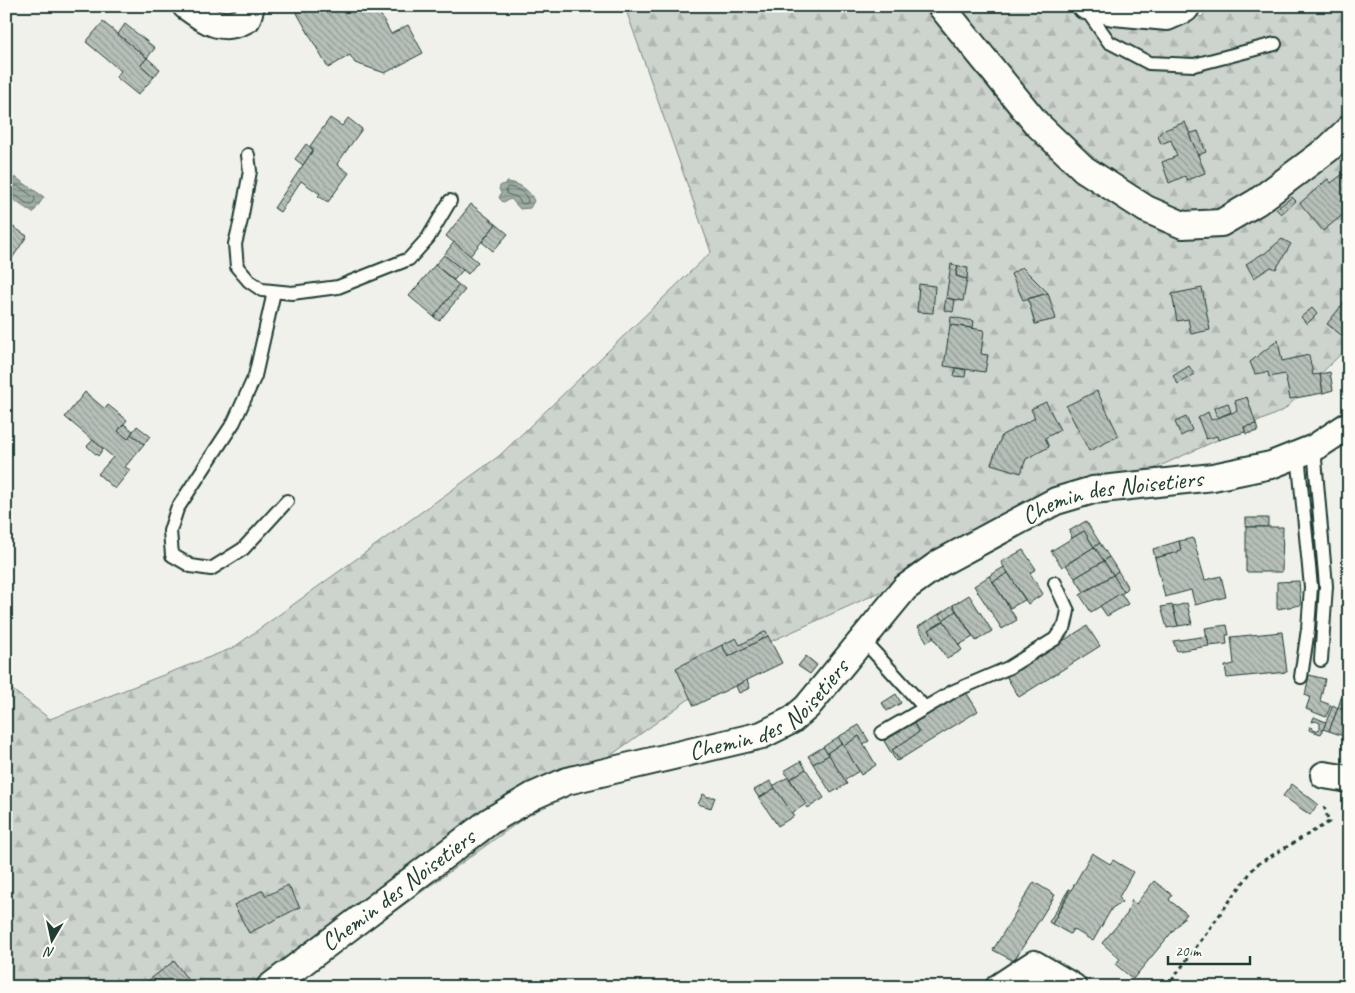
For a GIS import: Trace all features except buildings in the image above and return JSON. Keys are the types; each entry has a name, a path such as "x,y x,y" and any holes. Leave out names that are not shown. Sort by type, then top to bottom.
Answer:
{"street":[{"path":"186,6 218,25 230,26 247,19 251,6"},
{"path":"941,6 1036,123 1084,169 1146,209 1183,225 1221,223 1257,202 1328,149 1349,129"},
{"path":"1085,6 1114,12 1167,16 1186,9 1187,6"},
{"name":"Chemin des Noisetiers","path":"270,987 490,821 533,796 568,780 762,735 792,720 807,707 906,588 940,563 1056,501 1094,490 1213,477 1271,465 1306,451 1349,425"},
{"path":"999,987 1034,964 1073,987"}],"lane":[{"path":"1085,6 1109,42 1149,63 1194,65 1275,44"},
{"path":"248,155 250,171 235,244 237,267 250,282 262,290 292,293 338,287 409,259 428,238 450,202"},
{"path":"274,292 255,376 234,422 177,509 170,530 172,555 191,566 211,569 242,548 287,501"},
{"path":"1306,451 1326,586 1322,660"},
{"path":"1301,677 1308,629 1311,587 1306,451"},
{"path":"882,733 954,691 1008,668 1055,639 1065,625 1068,610 1054,582"},
{"path":"863,640 924,708"}],"path":[{"path":"1167,987 1256,865 1329,822 1316,781 1336,777"}],"green space":[{"path":"620,6 1137,6 1202,17 1209,6 1349,6 1349,346 1284,410 765,644 290,987 6,987 6,685 50,719 233,648 499,456 711,252 626,10"}],"water":[{"path":"15,177 44,197 33,213 6,195 6,189"},
{"path":"508,182 527,190 534,201 530,208 520,209 511,199 503,202 499,198 501,193 500,186"}]}
